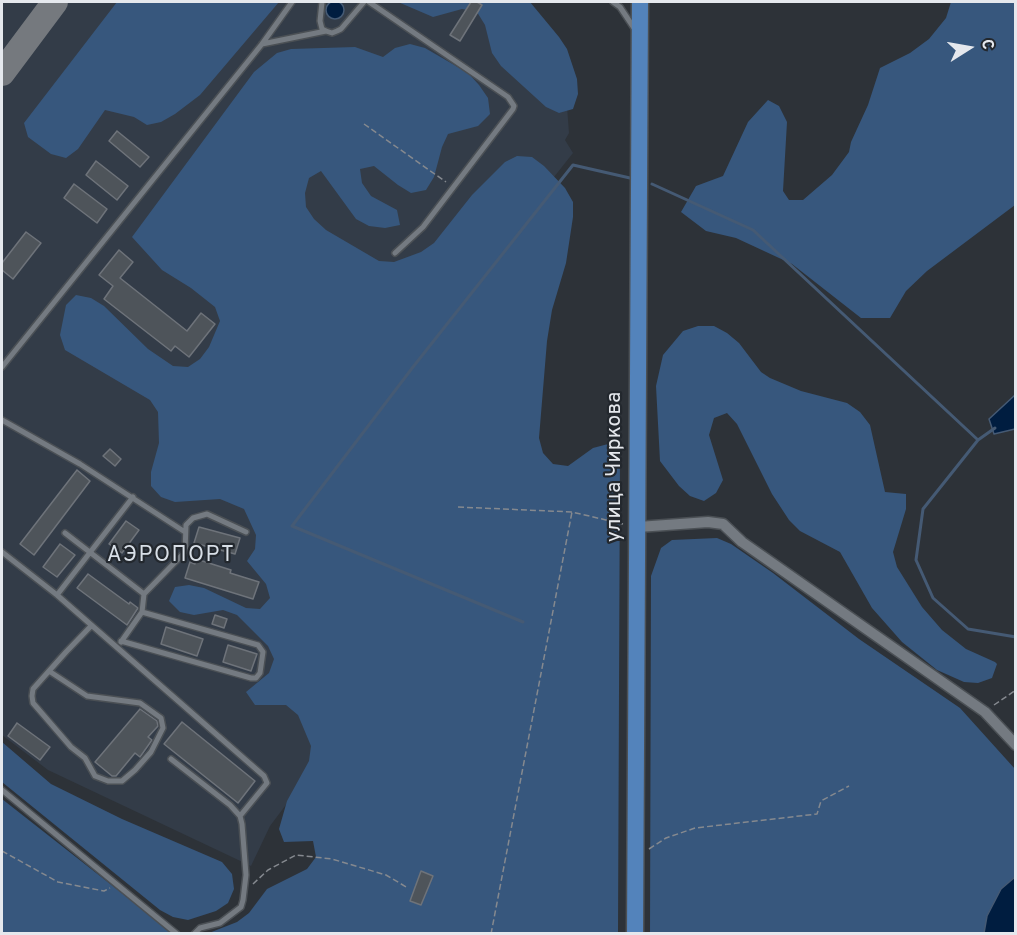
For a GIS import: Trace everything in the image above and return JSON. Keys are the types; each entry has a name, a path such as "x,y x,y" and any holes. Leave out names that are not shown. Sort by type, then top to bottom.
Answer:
{"main road":[{"name":"улица Чиркова","path":"635,933 640,2"}],"street":[{"path":"638,527 708,522 723,524 742,542 985,712 1016,745"}],"lane":[{"path":"2,367 262,44 292,2"},
{"path":"322,2 320,21 322,29 332,33 341,29 366,2 508,97 514,106 423,227 395,253"},
{"path":"613,2 620,7 640,36"},
{"path":"262,44 326,31"},
{"path":"2,420 80,464 185,532"},
{"path":"57,595 133,498"},
{"path":"120,644 142,612 144,594 185,552 186,525 193,518 207,514 246,532"},
{"path":"65,533 144,594"},
{"path":"2,552 57,595 91,626 120,644 266,779 267,783 240,816"},
{"path":"120,644 251,678 256,678 260,673 263,652 258,645 142,612"},
{"path":"49,671 87,696 140,703 161,718 163,728 152,752 122,781 108,781 95,776 85,758 71,747 33,703 33,689 49,671 91,626"},
{"path":"171,759 240,816 246,874 243,900 240,907 220,923 200,928 194,933"},
{"path":"2,790 177,933"}],"path":[{"path":"364,124 454,188"},
{"path":"458,507 572,512 638,527"},
{"path":"492,933 572,512"},
{"path":"985,712 1016,690"},
{"path":"636,858 666,838 695,828 817,814 820,801 849,786"},
{"path":"2,851 58,882 104,891 119,885"},
{"path":"243,900 254,882 268,870 296,855 332,859 375,871 408,888"}],"shaded area":[{"path":"335,1 341,4 344,10 341,16 335,19 329,16 326,10 329,4"},
{"path":"2,2 507,2 566,93 569,133 565,140 573,153 272,533 396,658 270,826 251,866 48,770 2,735"},
{"path":"117,2 279,2 200,95 175,114 161,122 147,125 134,117 105,110 78,149 66,158 51,154 28,137 24,123"},
{"path":"398,2 530,2 567,49 577,79 578,94 573,109 559,113 546,107 501,66 492,53 485,25 477,12 462,9 433,17"},
{"path":"951,2 1015,2 1015,205 927,271 906,291 890,318 861,318 792,264 736,238 706,231 681,212 696,186 723,176 748,122 768,100 779,106 787,122 783,191 789,200 803,200 832,175 849,152 880,68 910,53 929,39 946,18"},
{"path":"410,44 425,48 468,73 488,98 490,114 478,126 448,134 434,177 426,190 411,193 374,166 360,169 362,183 371,196 397,210 400,225 385,228 369,226 356,219 321,171 309,178 305,193 306,207 314,219 326,230 379,261 394,262 421,252 434,243 472,195 505,162 517,156 532,157 544,166 565,188 573,202 566,263 552,310 547,341 539,438 543,453 553,464 568,466 593,448 608,444 620,453 618,933 209,933 237,922 249,913 267,889 307,869 316,857 313,841 284,842 279,829 287,801 309,761 311,746 298,715 286,705 255,705 246,692 269,673 274,659 268,646 237,615 223,610 194,615 180,612 169,601 175,587 189,585 204,588 246,608 260,609 270,598 266,584 247,561 255,549 256,535 244,509 220,499 175,502 161,497 151,486 151,472 159,443 158,412 150,400 65,350 60,335 66,305 76,295 91,298 104,306 148,349 173,366 188,367 200,359 209,347 220,321 215,307 191,288 162,270 132,237 254,72 277,53 291,49 355,47 383,57 395,48"},
{"path":"698,326 714,326 727,333 739,343 761,372 770,378 801,391 847,403 860,412 870,425 885,492 906,494 906,509 893,552 897,567 922,607 942,630 966,649 997,664 992,678 978,683 964,682 937,670 902,642 872,608 840,552 800,531 789,520 772,494 737,424 727,413 714,418 709,435 723,480 716,493 704,501 690,496 679,486 660,461 656,386 663,355 683,331"},
{"path":"1015,395 1015,429 994,434 989,419"},
{"path":"717,538 731,544 773,573 859,639 960,708 1015,769 1015,877 1001,889 987,916 984,933 650,934 651,576 661,548 672,540"},
{"path":"2,742 51,784 122,819 222,862 232,874 234,889 228,903 216,911 188,920 173,917 160,910 2,782"},
{"path":"2,799 165,927 171,933 2,933"},
{"path":"1015,877 1015,933 984,933 987,916 1001,889"}],"building":[{"path":"471,2 482,5 460,41 450,35"},
{"path":"117,131 149,157 140,167 109,141"},
{"path":"96,161 128,186 117,200 86,175"},
{"path":"74,184 107,209 97,223 64,198"},
{"path":"26,232 41,243 13,279 2,270 2,263"},
{"path":"119,250 133,262 120,278 187,331 201,313 215,324 189,357 175,346 171,351 104,299 113,286 99,275"},
{"path":"110,449 121,459 115,466 103,456"},
{"path":"77,470 90,481 34,555 20,544"},
{"path":"126,521 139,530 122,553 109,544"},
{"path":"199,527 240,538 235,554 194,543"},
{"path":"60,544 75,555 57,577 43,567"},
{"path":"196,559 259,582 253,599 185,578 190,562 195,564"},
{"path":"88,574 138,608 127,625 77,588"},
{"path":"215,615 227,619 224,628 212,624"},
{"path":"166,627 203,639 197,656 161,644"},
{"path":"228,645 257,654 251,671 223,662"},
{"path":"140,709 157,721 158,726 148,737 152,740 140,757 135,753 116,776 112,776 95,762"},
{"path":"182,722 255,781 238,803 164,744"},
{"path":"17,723 50,747 40,760 8,736"},
{"path":"421,871 433,876 421,905 410,901"}],"waterway":[{"path":"523,622 292,526 413,367 573,165 630,178"},
{"path":"652,184 753,230 978,440 995,428"},
{"path":"978,440 923,509 916,560 933,598 968,629 1016,637"},
{"path":"287,934 374,934"}],"taxiway":[{"path":"2,73 55,2"}],"district":[{"name":"АЭРОПОРТ","path":"171,557"}]}
